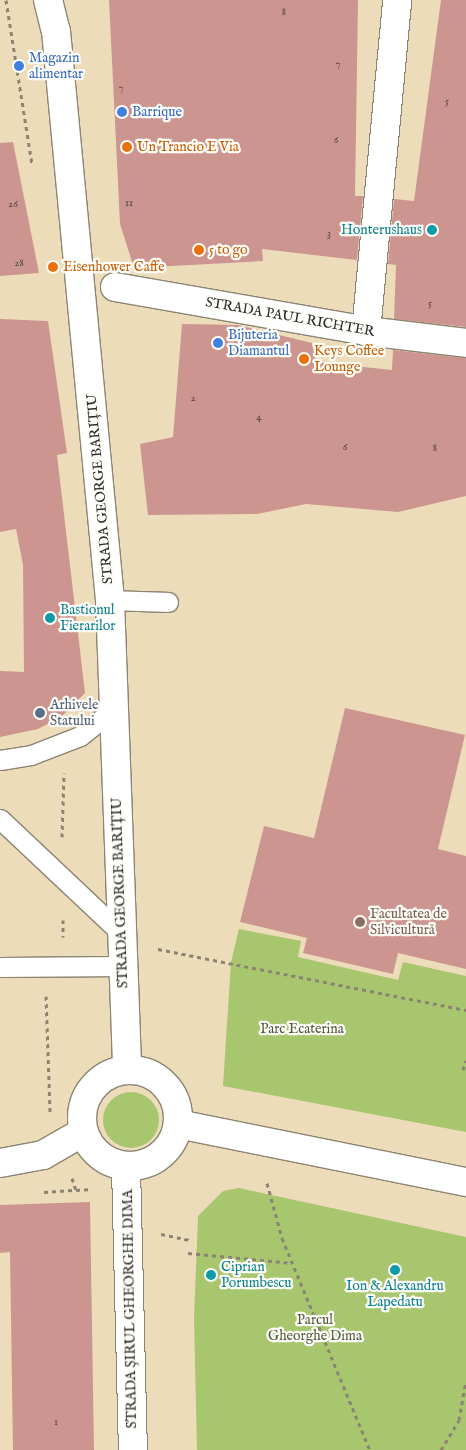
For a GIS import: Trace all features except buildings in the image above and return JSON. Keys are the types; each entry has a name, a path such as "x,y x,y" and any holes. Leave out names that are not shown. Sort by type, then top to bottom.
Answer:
{"street":[{"name":"STRADA GEORGE BARIȚIU","path":"48,0 56,31 110,600 126,1070"},
{"path":"366,331 398,0"},
{"name":"STRADA PAUL RICHTER","path":"114,286 366,331 466,343"},
{"path":"126,1070 161,1081 176,1102 178,1124 166,1151 155,1160 126,1167 99,1156 83,1132 85,1100 93,1086 106,1076 126,1070"},
{"path":"178,1124 466,1182"},
{"path":"0,1163 58,1149 83,1132"},
{"name":"STRADA ȘIRUL GHEORGHE DIMA","path":"126,1167 133,1450"}],"lane":[{"path":"110,600 168,602"},
{"path":"0,760 31,755 80,736 114,709"},
{"path":"0,819 120,932"},
{"path":"0,967 122,966"}],"path":[{"path":"155,949 466,1010"},
{"path":"463,1070 466,1060"},
{"path":"58,1149 76,1190 94,1189 94,1197"},
{"path":"267,1183 293,1263 370,1450"},
{"path":"188,1253 293,1263"},
{"path":"441,1450 459,1420 466,1382"}],"green space":[{"name":"Parc Ecaterina","path":"239,929 301,941 298,957 398,980 403,962 466,976 466,1132 223,1086 231,962"},
{"path":"125,1092 137,1092 147,1096 155,1104 159,1120 155,1136 147,1144 137,1148 125,1148 115,1144 107,1136 103,1126 103,1114 107,1104 115,1096"},
{"name":"Parcul Gheorghe Dima","path":"239,1188 466,1237 466,1450 197,1450 194,1319 198,1216 223,1191"}],"place":[{"name":"Magazin alimentar","path":"19,66"},
{"name":"Barrique","path":"122,112"},
{"name":"Un Trancio E Via","path":"127,147"},
{"name":"Honterushaus","path":"432,230"},
{"name":"5 to go","path":"199,250"},
{"name":"Eisenhower Caffe","path":"53,267"},
{"name":"Bijuteria Diamantul","path":"218,343"},
{"name":"Keys Coffee Lounge","path":"304,359"},
{"name":"Bastionul Fierarilor","path":"50,618"},
{"name":"Arhivele Statului","path":"40,713"},
{"name":"Facultatea de Silvicultură","path":"360,922"},
{"name":"Ion & Alexandru Lapedatu","path":"395,1270"},
{"name":"Ciprian Porumbescu","path":"211,1275"}]}
